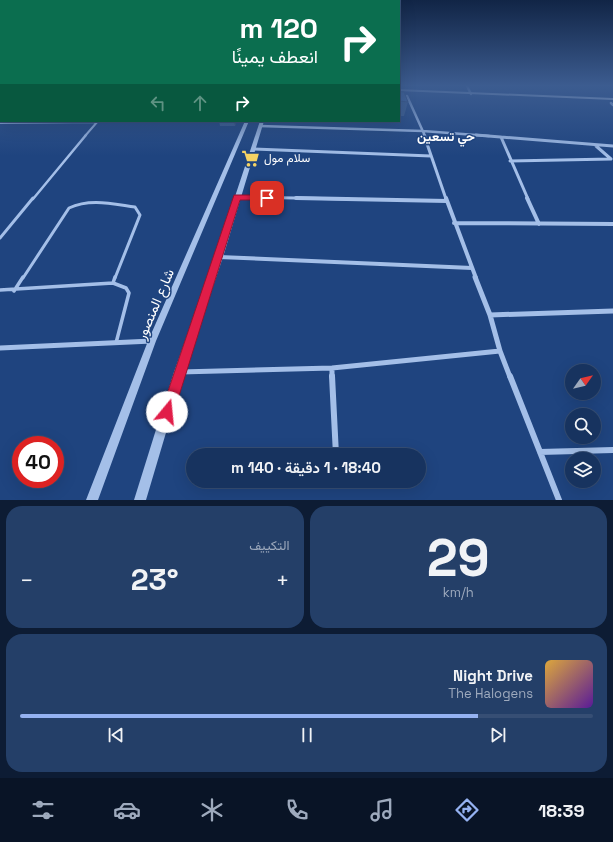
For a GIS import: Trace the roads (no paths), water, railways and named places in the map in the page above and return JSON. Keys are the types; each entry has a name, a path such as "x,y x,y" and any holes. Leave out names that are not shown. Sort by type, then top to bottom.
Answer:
{"street":[{"path":"412,109 423,131 454,223 490,316 500,351 559,500"},
{"name":"شارع المنصور","path":"92,500 152,341 247,122"},
{"path":"140,500 179,372 219,257 261,124 423,131 596,146 613,146"},
{"path":"501,137 510,161 539,224"},
{"path":"596,146 612,160"},
{"path":"253,149 431,156"},
{"path":"510,161 612,160"},
{"path":"237,197 447,201"},
{"path":"454,223 613,224"},
{"path":"219,257 472,268"},
{"path":"490,316 613,311"},
{"path":"0,348 152,341"},
{"path":"179,372 332,368 500,351"},
{"path":"332,368 336,448"},
{"path":"540,452 613,450"}],"lane":[{"path":"0,123 97,122"},
{"path":"0,238 97,122"},
{"path":"14,290 70,208 73,205 87,202 135,207 140,216 113,283"},
{"path":"0,290 113,283 126,288 129,293 116,343"}],"place":[{"name":"سلام مول","path":"251,158"}],"district":[{"name":"حي تسعين","path":"446,136"}]}
